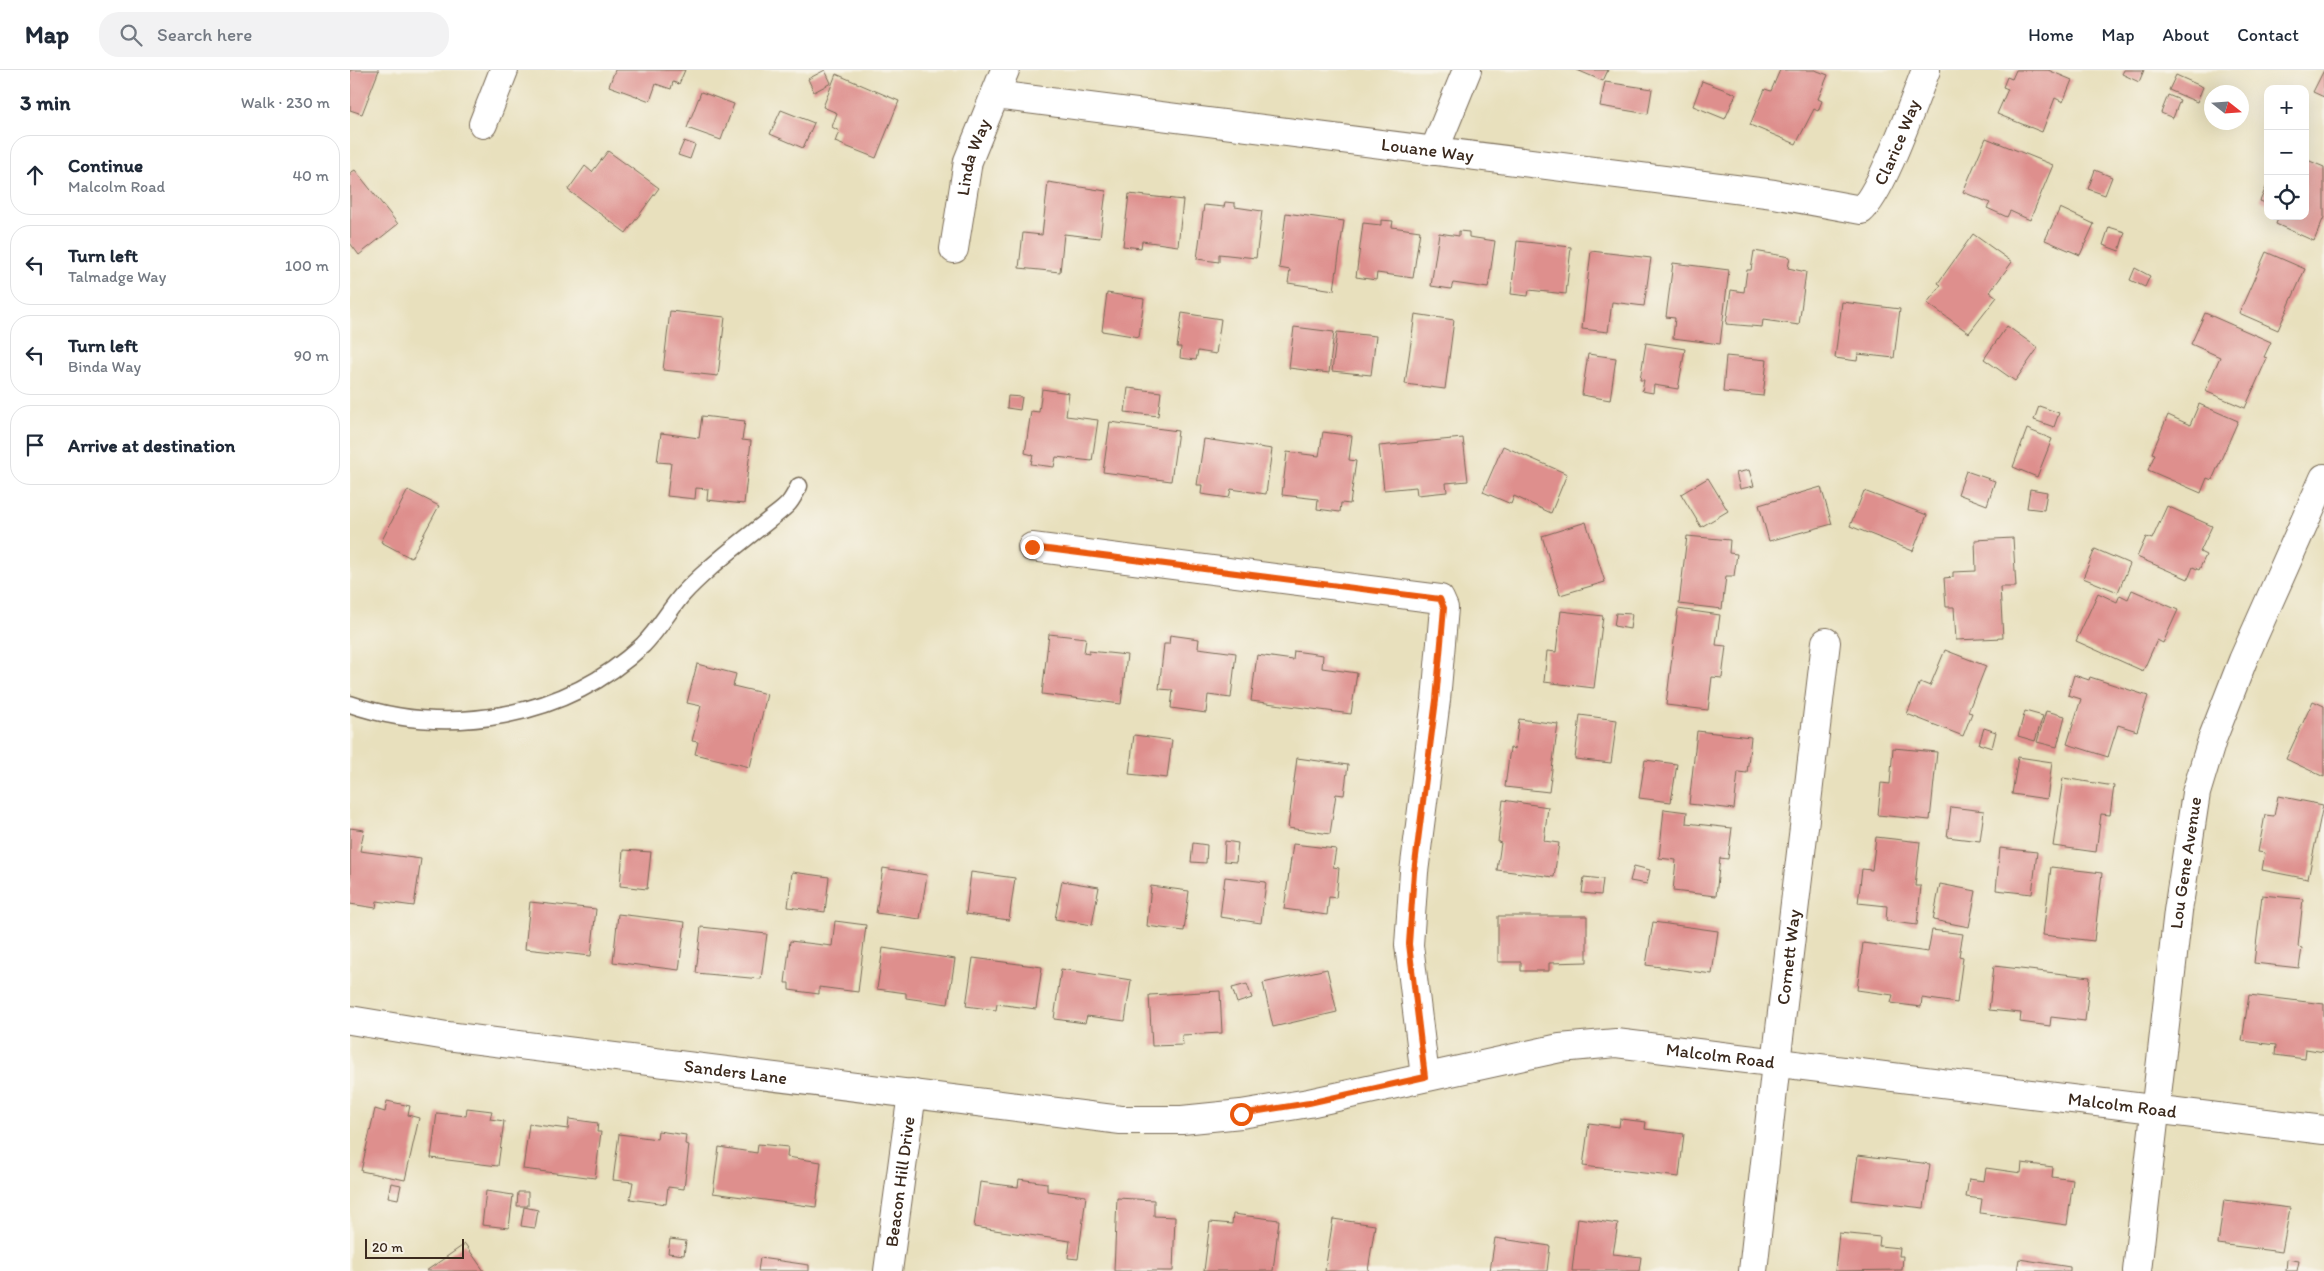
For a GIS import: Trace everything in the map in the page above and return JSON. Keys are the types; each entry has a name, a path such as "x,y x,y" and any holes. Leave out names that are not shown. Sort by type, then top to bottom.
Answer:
{"street":[{"path":"483,124 504,70"},
{"name":"Linda Way","path":"954,249 968,161 1005,70"},
{"path":"1434,151 1467,70"},
{"name":"Clarice Way","path":"1861,210 1868,203 1880,178 1926,70"},
{"name":"Louane Way","path":"995,95 1774,194 1861,210"},
{"name":"Lou Gene Avenue","path":"2137,1271 2154,1108 2178,911 2196,792 2213,737 2237,677 2324,478"},
{"path":"1032,547 1440,599 1444,608 1437,691 1414,872 1409,944 1425,1077"},
{"name":"Cornett Way","path":"1753,1271 1826,642"},
{"name":"Sanders Lane","path":"350,1020 447,1036 1121,1120"},
{"name":"Malcolm Road","path":"1121,1120 1182,1120 1241,1114 1309,1103 1560,1048 1616,1043 2324,1130"},
{"name":"Beacon Hill Drive","path":"888,1271 912,1093"}],"lane":[{"path":"350,704 385,714 417,720 452,721 481,719 534,708 581,690 615,668 643,644 662,624 682,595 710,567 789,504 799,486"}],"building":[{"path":"350,70 379,70 362,114 350,110"},
{"path":"615,70 685,70 679,84 673,82 671,89 656,84 650,101 609,86"},
{"path":"825,70 831,83 814,92 808,79"},
{"path":"1577,70 1608,70 1603,81"},
{"path":"1780,70 1815,70 1828,75 1818,99 1822,101 1818,111 1814,109 1796,144 1750,125 1765,89 1771,91"},
{"path":"2016,70 2048,70 2072,80 2063,102 2055,98 2042,132 1997,114 2008,89 2003,87 2007,77 2012,79"},
{"path":"2124,70 2144,70 2139,82 2122,74"},
{"path":"2324,70 2324,97 2313,92"},
{"path":"836,74 899,101 876,158 835,142 839,131 832,127 837,113 823,107"},
{"path":"2176,75 2203,87 2197,102 2169,90"},
{"path":"1702,81 1736,94 1725,119 1693,106"},
{"path":"1605,82 1652,89 1648,114 1600,106"},
{"path":"701,92 734,104 721,140 687,128"},
{"path":"2168,95 2180,100 2173,118 2161,113"},
{"path":"781,110 814,123 803,148 770,134"},
{"path":"1986,138 2053,165 2030,220 2010,211 2007,217 1987,208 1990,203 1963,192"},
{"path":"684,141 695,145 690,159 678,155"},
{"path":"608,151 659,188 626,233 568,190 585,166 592,172"},
{"path":"2309,161 2324,167 2324,217 2314,241 2276,224 2278,220 2309,220"},
{"path":"355,170 398,224 359,255 350,243 350,173"},
{"path":"2095,170 2112,177 2105,195 2088,189"},
{"path":"1048,182 1106,191 1100,238 1064,234 1060,272 1019,268 1023,233 1042,235"},
{"path":"2264,192 2264,202 2260,201"},
{"path":"1129,194 1183,200 1178,246 1142,241 1141,248 1123,246"},
{"path":"1225,202 1235,203 1235,207 1262,211 1256,258 1219,254 1219,262 1197,259 1204,205 1224,207"},
{"path":"2060,208 2094,224 2080,255 2045,240"},
{"path":"1286,213 1344,221 1334,290 1288,283 1290,270 1279,268"},
{"path":"1381,220 1393,221 1392,227 1420,231 1413,278 1377,273 1376,280 1356,277 1363,223 1381,225"},
{"path":"2109,227 2125,232 2119,251 2103,245"},
{"path":"1459,231 1469,232 1469,237 1495,241 1488,288 1453,283 1451,289 1431,286 1439,233 1459,236"},
{"path":"1973,234 2012,262 1990,292 1997,297 1969,333 1927,303 1941,285 1938,283"},
{"path":"1517,241 1571,247 1566,294 1529,290 1528,296 1511,294"},
{"path":"1591,251 1651,258 1644,306 1612,302 1608,332 1582,329"},
{"path":"1754,251 1790,257 1788,268 1806,272 1799,325 1763,320 1762,327 1726,324 1731,290 1744,292 1747,270 1751,270"},
{"path":"2266,252 2305,269 2278,330 2239,313"},
{"path":"1673,263 1729,270 1720,344 1673,338 1675,318 1666,317"},
{"path":"2135,268 2150,276 2145,287 2130,280"},
{"path":"1107,293 1144,299 1139,337 1102,331"},
{"path":"1842,302 1900,309 1894,358 1858,354 1857,361 1835,358"},
{"path":"670,311 725,317 718,376 663,370"},
{"path":"1182,313 1221,319 1216,354 1198,351 1196,360 1180,358 1181,347 1177,347"},
{"path":"2205,313 2271,342 2264,357 2267,358 2245,408 2205,391 2220,357 2191,344"},
{"path":"1415,314 1454,320 1445,389 1405,384"},
{"path":"2007,326 2038,348 2015,381 1984,359"},
{"path":"1294,327 1334,332 1329,373 1289,368"},
{"path":"1337,332 1376,336 1371,375 1332,371"},
{"path":"1646,343 1685,349 1678,389 1654,385 1653,393 1642,391 1644,380 1640,380"},
{"path":"1588,354 1616,358 1610,400 1582,395"},
{"path":"1726,356 1767,360 1763,396 1723,392"},
{"path":"1128,388 1161,392 1158,416 1125,412"},
{"path":"1042,389 1069,393 1066,416 1098,420 1092,461 1056,457 1054,467 1031,464 1033,455 1025,453 1031,411 1039,412"},
{"path":"1008,396 1022,397 1020,410 1007,408"},
{"path":"2199,404 2238,421 2212,480 2207,478 2201,493 2148,470 2155,454 2152,453 2168,415 2190,425"},
{"path":"2039,406 2059,413 2054,427 2034,420"},
{"path":"702,416 745,421 742,440 751,441 744,504 707,500 708,489 696,488 695,499 667,496 671,463 657,462 661,433 699,438"},
{"path":"1110,422 1178,431 1171,481 1103,472"},
{"path":"2027,429 2052,439 2037,477 2013,467"},
{"path":"1323,432 1352,436 1349,460 1356,461 1350,504 1341,503 1340,512 1317,509 1318,499 1282,495 1287,452 1319,456"},
{"path":"1463,438 1468,481 1446,483 1447,492 1417,495 1416,487 1384,490 1379,446"},
{"path":"1204,439 1272,449 1266,494 1231,489 1229,498 1201,494 1202,485 1197,485"},
{"path":"1503,446 1567,474 1551,513 1514,496 1511,504 1483,492"},
{"path":"1749,470 1754,486 1740,489 1736,473"},
{"path":"1966,471 1995,481 1987,505 1958,494"},
{"path":"1708,478 1728,511 1701,527 1681,494"},
{"path":"1821,487 1832,524 1769,541 1759,505"},
{"path":"2030,489 2047,492 2044,510 2027,508"},
{"path":"408,490 439,506 411,558 381,542"},
{"path":"1864,491 1927,515 1913,551 1850,526"},
{"path":"2167,506 2212,526 2200,552 2206,555 2199,570 2193,567 2188,579 2137,557 2146,537 2152,539"},
{"path":"1586,522 1605,582 1560,595 1542,536"},
{"path":"1687,536 1730,540 1729,553 1737,554 1734,576 1726,576 1722,609 1679,604"},
{"path":"2013,538 2016,587 2000,587 2003,638 1956,640 1954,607 1946,607 1944,578 1953,577 1953,572 1976,571 1975,540"},
{"path":"2095,549 2130,564 2118,592 2083,578"},
{"path":"2132,590 2178,610 2163,643 2157,640 2143,671 2076,641 2098,593 2117,602 2120,595 2128,599"},
{"path":"1678,609 1720,615 1716,645 1726,646 1722,678 1712,677 1708,710 1666,705"},
{"path":"1561,611 1603,616 1594,688 1544,682 1547,651 1556,652"},
{"path":"1616,613 1632,614 1630,629 1614,626"},
{"path":"1049,634 1086,638 1084,653 1089,654 1089,651 1127,655 1121,704 1042,694"},
{"path":"1170,635 1199,639 1198,648 1236,653 1231,698 1208,695 1206,713 1171,708 1173,690 1159,689 1164,644 1169,644"},
{"path":"1945,650 1986,666 1968,712 1972,713 1963,736 1907,714 1920,682 1930,686"},
{"path":"1294,651 1323,655 1322,668 1357,673 1351,714 1251,701 1257,655 1293,660"},
{"path":"697,664 736,674 733,686 767,694 750,767 695,754 698,742 692,741 701,706 687,703"},
{"path":"2074,675 2089,680 2090,677 2148,696 2137,731 2118,725 2108,757 2067,744 2081,699 2068,695"},
{"path":"2313,701 2324,706 2324,777 2286,759"},
{"path":"2025,711 2043,716 2035,741 2018,736"},
{"path":"2046,711 2065,716 2057,747 2037,742"},
{"path":"1580,715 1617,720 1611,763 1575,759"},
{"path":"1519,719 1558,724 1549,792 1505,787 1510,748 1515,749"},
{"path":"1984,728 1996,732 1992,748 1979,744"},
{"path":"1697,731 1751,737 1747,773 1738,772 1734,809 1689,804"},
{"path":"1134,735 1172,740 1167,778 1129,774"},
{"path":"1893,748 1937,752 1930,820 1878,815 1881,783 1890,784"},
{"path":"2018,757 2052,762 2047,799 2012,794"},
{"path":"1297,758 1348,765 1344,795 1336,794 1330,834 1288,828"},
{"path":"1645,760 1677,764 1671,802 1639,798"},
{"path":"2063,778 2114,786 2110,815 2101,814 2096,852 2053,846"},
{"path":"2278,796 2323,805 2308,879 2262,870 2265,853 2258,852 2265,815 2274,816"},
{"path":"1503,800 1548,807 1544,841 1559,843 1554,877 1497,870 1501,843 1498,842"},
{"path":"1951,807 1984,811 1980,841 1947,837"},
{"path":"1664,809 1687,812 1686,823 1732,828 1728,859 1720,858 1716,896 1673,891 1676,860 1659,858"},
{"path":"350,828 364,830 360,851 421,859 414,906 377,901 376,908 350,904"},
{"path":"1876,837 1920,842 1915,886 1921,886 1917,925 1886,921 1887,906 1858,903 1862,869 1872,870"},
{"path":"1225,841 1238,843 1236,862 1224,861"},
{"path":"1193,843 1207,845 1206,863 1191,862"},
{"path":"1293,844 1336,849 1333,867 1339,868 1336,898 1329,897 1327,915 1284,909"},
{"path":"2000,848 2037,852 2032,894 1996,890"},
{"path":"623,850 651,852 647,889 620,886"},
{"path":"1634,866 1650,870 1647,884 1630,881"},
{"path":"2051,867 2102,873 2094,941 2043,935"},
{"path":"883,868 927,875 920,919 876,913"},
{"path":"792,872 829,877 825,912 788,907"},
{"path":"971,872 1015,878 1009,920 966,914"},
{"path":"1225,877 1266,882 1261,923 1220,917"},
{"path":"1584,877 1603,879 1601,895 1582,893"},
{"path":"1062,881 1099,887 1092,925 1055,919"},
{"path":"1940,884 1976,891 1969,927 1933,920"},
{"path":"1151,886 1189,891 1184,931 1147,926"},
{"path":"2262,895 2303,899 2298,947 2302,948 2299,968 2254,963"},
{"path":"530,902 596,909 591,956 525,949"},
{"path":"618,914 685,922 679,970 613,962"},
{"path":"1498,916 1587,916 1587,962 1549,963 1549,971 1521,971 1521,962 1498,962"},
{"path":"835,921 866,925 858,992 819,987 819,994 789,990 789,983 785,983 790,941 832,946"},
{"path":"1653,922 1718,931 1712,974 1646,965"},
{"path":"701,927 767,934 761,979 696,973"},
{"path":"1932,930 1963,934 1959,956 1963,957 1957,1003 1922,998 1921,1007 1891,1003 1893,995 1857,990 1863,943 1928,952"},
{"path":"883,948 955,959 948,1004 906,998 906,993 877,989"},
{"path":"973,958 1042,967 1036,1009 997,1004 996,1010 966,1006"},
{"path":"1994,966 2090,977 2085,1021 2051,1017 2050,1026 2020,1022 2021,1013 1989,1010"},
{"path":"1061,969 1131,980 1125,1021 1087,1016 1085,1023 1054,1019"},
{"path":"1327,969 1337,1012 1273,1027 1263,983"},
{"path":"1247,984 1252,998 1237,1003 1232,988"},
{"path":"1220,991 1222,1033 1182,1035 1183,1045 1152,1046 1149,995"},
{"path":"2249,995 2324,1004 2324,1052 2306,1049 2305,1059 2275,1055 2276,1045 2242,1041"},
{"path":"387,1101 410,1106 408,1115 419,1118 405,1180 361,1171 375,1109 385,1112"},
{"path":"467,1108 492,1111 490,1119 504,1121 498,1166 431,1158 437,1113 466,1116"},
{"path":"569,1119 598,1123 597,1132 601,1132 595,1178 523,1169 529,1124 568,1129"},
{"path":"1620,1119 1646,1122 1645,1129 1684,1134 1679,1177 1583,1166 1589,1123 1619,1127"},
{"path":"658,1131 686,1135 685,1144 689,1145 684,1189 668,1187 666,1204 630,1199 633,1182 613,1180 619,1134 657,1139"},
{"path":"758,1144 788,1147 787,1157 821,1162 816,1207 713,1193 719,1147 757,1153"},
{"path":"1858,1155 1930,1164 1924,1208 1852,1200"},
{"path":"2022,1163 2053,1167 2052,1177 2073,1180 2067,1225 1980,1213 1982,1199 1966,1197 1969,1179 1984,1181 1986,1168 2021,1173"},
{"path":"1019,1179 1047,1183 1047,1191 1086,1196 1078,1259 1068,1258 1070,1241 974,1227 980,1182 1018,1187"},
{"path":"391,1183 401,1185 398,1199 388,1197"},
{"path":"486,1191 513,1195 509,1228 482,1225"},
{"path":"518,1192 528,1192 528,1206 517,1206"},
{"path":"1117,1198 1154,1200 1154,1216 1175,1217 1173,1271 1114,1271"},
{"path":"2224,1200 2290,1208 2282,1252 2218,1244"},
{"path":"524,1207 538,1210 535,1228 521,1226"},
{"path":"1233,1214 1279,1220 1273,1271 1204,1271 1210,1222 1232,1224"},
{"path":"1578,1218 1618,1224 1613,1254 1641,1257 1639,1271 1572,1271"},
{"path":"1333,1219 1375,1225 1368,1271 1325,1271"},
{"path":"1839,1233 1880,1237 1879,1246 1900,1248 1899,1256 1903,1256 1902,1270 1835,1271"},
{"path":"1495,1238 1550,1246 1547,1271 1490,1271"},
{"path":"670,1239 686,1241 684,1255 668,1253"},
{"path":"465,1244 484,1271 426,1271"},
{"path":"760,1258 809,1265 809,1271 758,1271"},
{"path":"2019,1259 2070,1267 2070,1271 2017,1271"},
{"path":"2287,1259 2299,1261 2297,1271 2286,1271"}],"route":[{"path":"1032,547 1440,599 1444,608 1436,700 1414,872 1409,944 1425,1077 1309,1103 1241,1114"}]}
